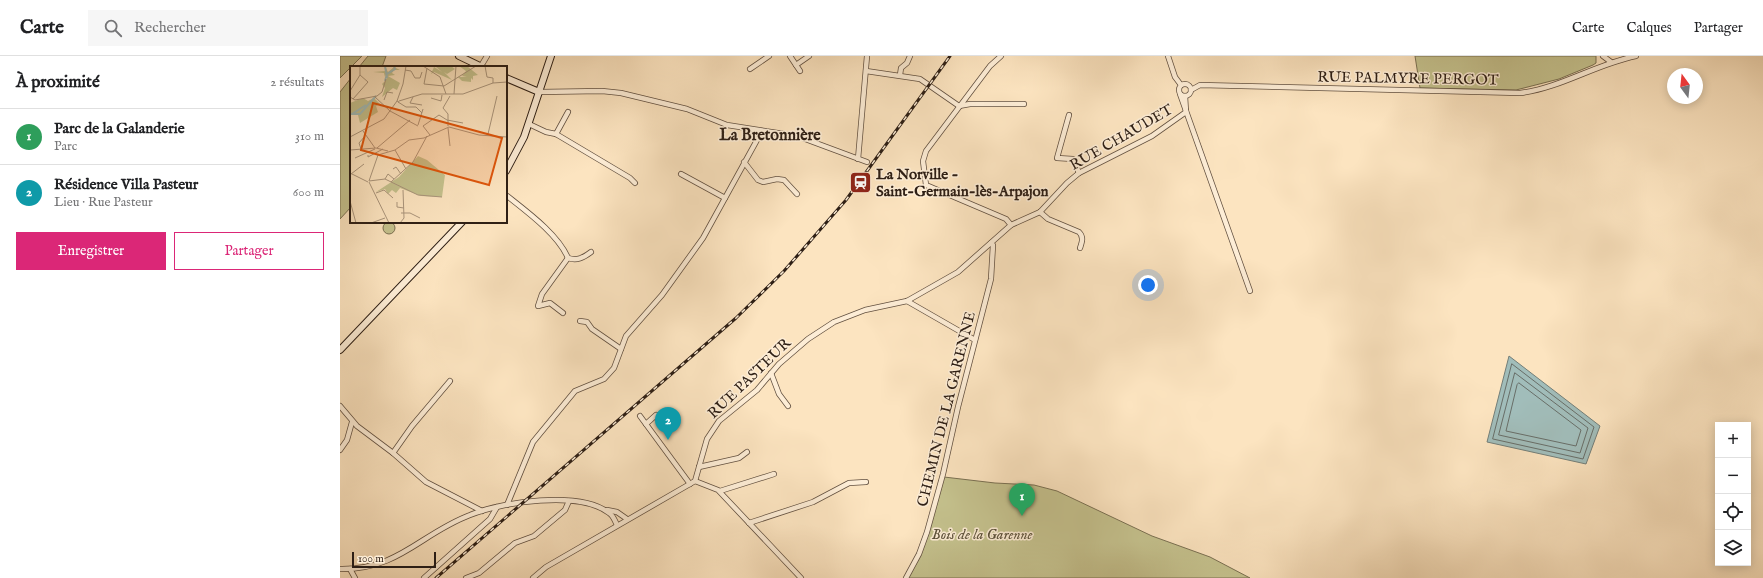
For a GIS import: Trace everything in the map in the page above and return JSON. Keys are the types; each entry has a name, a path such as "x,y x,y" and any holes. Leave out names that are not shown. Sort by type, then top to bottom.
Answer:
{"main road":[{"path":"459,56 480,66"},
{"path":"507,169 522,144 551,56"},
{"path":"507,78 539,92"},
{"path":"340,350 461,223"}],"street":[{"path":"482,66 487,56"},
{"path":"750,69 769,56"},
{"path":"790,56 800,71"},
{"path":"796,65 809,56"},
{"path":"858,159 867,56"},
{"path":"900,76 901,68 907,63 910,56"},
{"path":"1001,56 990,66 924,154 926,185 1006,220 1011,225"},
{"name":"RUE CHAUDET","path":"1168,56 1175,78 1181,85 1189,85"},
{"path":"1604,56 1611,62"},
{"name":"RUE PALMYRE PERGOT","path":"1189,85 1520,93 1540,90 1611,62 1636,56"},
{"path":"866,71 920,79 959,106 970,104 1024,104"},
{"name":"RUE CHAUDET","path":"1181,85 1179,88 1180,94 1186,112"},
{"path":"1189,85 1191,90 1200,85"},
{"name":"RUE CHAUDET","path":"1185,96 1188,95 1191,90"},
{"path":"539,92 602,91 621,93 687,109 727,125 797,136 868,162"},
{"name":"RUE CHAUDET","path":"1180,94 1185,96"},
{"name":"RUE CHAUDET","path":"1185,96 1186,112"},
{"path":"556,134 568,112"},
{"path":"1186,112 1250,291"},
{"name":"RUE CHAUDET","path":"1011,225 1040,212 1067,183 1079,173 1152,136 1186,112"},
{"path":"1069,115 1057,158 1073,159 1079,173"},
{"path":"529,124 546,132 556,134 630,178 635,183"},
{"path":"507,505 533,442 575,391 604,379 614,368 630,330 662,295 690,257 725,198 762,130"},
{"path":"744,162 758,180 762,182 777,179 784,180 798,194"},
{"path":"681,174 725,198"},
{"path":"507,196 544,226 568,258 572,260 583,258 591,252"},
{"path":"1040,212 1048,219 1079,232 1082,240 1080,248"},
{"name":"RUE PASTEUR","path":"695,481 706,439 719,421 757,390 779,364 808,339 834,322 865,310 907,301 958,272 1011,225"},
{"name":"CHEMIN DE LA GARENNE","path":"906,578 928,532 944,474 975,340 992,279 993,245 991,243"},
{"path":"563,313 550,303 538,306 542,294 568,258"},
{"path":"907,301 975,340"},
{"path":"580,321 587,322 592,329 621,349"},
{"path":"770,373 779,394 788,406"},
{"path":"393,453 412,426 450,381"},
{"path":"340,406 352,422 393,453 426,482 482,511"},
{"path":"646,424 656,415"},
{"path":"640,416 690,484"},
{"path":"340,450 347,440 352,422"},
{"path":"699,467 738,458 747,452"},
{"path":"720,491 774,474"},
{"path":"533,578 546,567 695,481 720,491 801,578"},
{"path":"750,523 813,502 849,483 866,482"},
{"path":"340,569 369,568 390,560 458,520 482,511 507,505 540,501 569,501 585,503 605,510 617,512 627,519"},
{"path":"466,578 479,573 515,543 534,536 565,510 569,501"},
{"path":"424,578 490,519 497,507"},
{"path":"605,510 610,513 617,525"},
{"path":"350,569 355,578"}],"green space":[{"path":"340,56 362,56 352,66 350,66 350,68 340,78"},
{"path":"368,56 386,56 382,66 360,66"},
{"path":"1415,56 1596,56 1596,63 1559,79 1516,90 1420,88"},
{"path":"350,79 350,208 340,219 340,92"},
{"path":"387,223 391,223 395,228 393,232 389,234 385,232 383,228"},
{"name":"Bois de la Garenne","path":"944,477 995,483 1034,485 1057,491 1152,536 1210,557 1250,578 907,578 919,554"}],"water":[{"path":"1509,356 1600,426 1586,464 1487,442"}],"railway":[{"path":"436,578 736,318 784,271 846,200 950,56"}],"place":[{"name":"La Norville - Saint-Germain-lès-Arpajon","path":"860,183"},
{"name":"Résidence Villa Pasteur","path":"668,440"},
{"name":"Parc de la Galanderie","path":"1022,516"}],"district":[{"name":"La Bretonnière","path":"770,134"}]}
